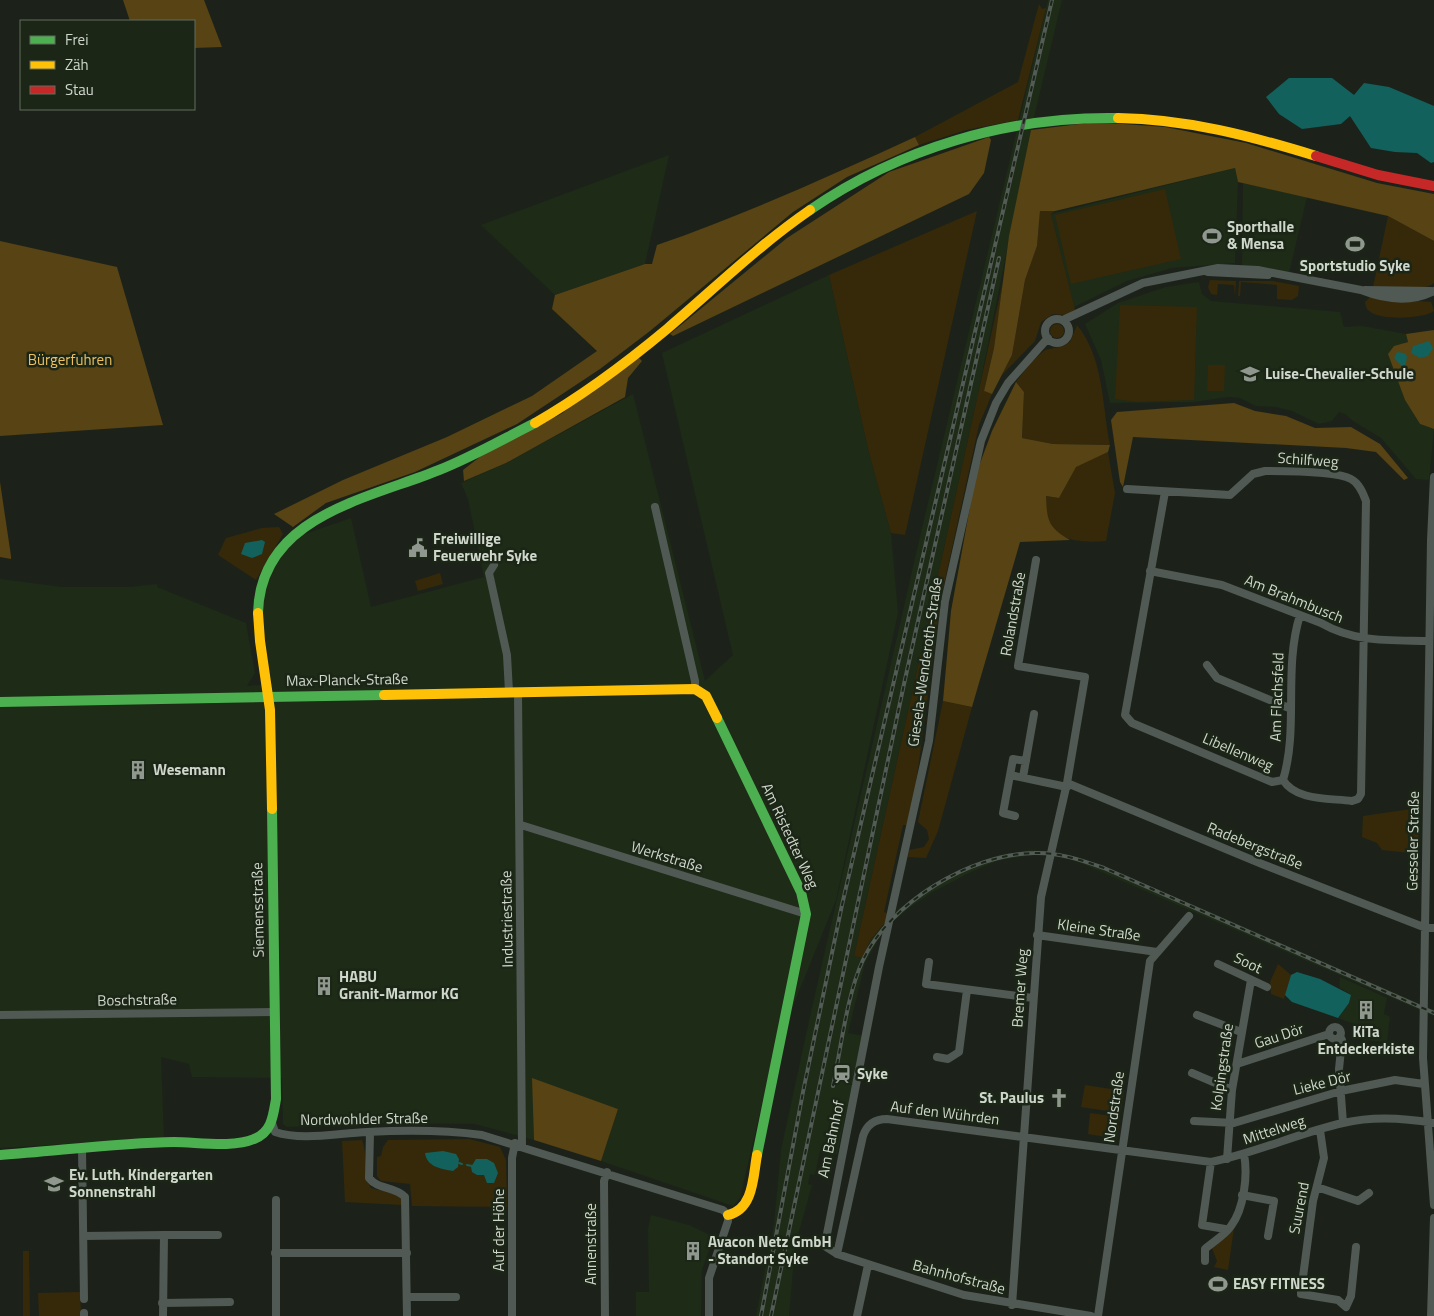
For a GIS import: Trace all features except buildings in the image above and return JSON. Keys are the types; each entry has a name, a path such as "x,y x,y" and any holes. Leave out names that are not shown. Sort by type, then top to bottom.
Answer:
{"main road":[{"name":"Siemensstraße","path":"272,1123 276,1099 268,696 257,636 256,620 261,589 273,561 283,545 304,526 330,510 429,474 464,459 554,412 632,355 795,221 846,186 906,157 964,137 1004,128 1095,116 1134,116 1201,125 1248,136 1377,175 1434,186"},
{"name":"Max-Planck-Straße","path":"0,702 695,689"},
{"name":"Am Ristedter Weg","path":"695,689 706,696 736,755 802,892 806,914 749,1196 746,1206 728,1215"},
{"path":"0,1155 188,1142 242,1142 263,1134 272,1123"}],"street":[{"path":"1063,320 1069,328 1069,335 1060,343 1053,342 1048,338 1046,326 1051,321 1063,320 1085,311 1143,283 1180,275 1206,272 1258,276 1273,274 1361,290 1375,296 1399,298 1421,298 1434,291"},
{"path":"1069,328 1085,311"},
{"name":"Giesela-Wenderoth-Straße","path":"891,920 930,741 945,601 981,441 996,403 1008,383 1048,338"},
{"name":"Schilfweg","path":"1126,489 1230,495 1253,474 1265,471 1339,475 1352,479 1362,489 1366,501 1364,640"},
{"name":"Gesseler Straße","path":"1434,477 1429,641 1431,763 1430,928 1425,988 1424,1084 1430,1122 1434,1205"},
{"path":"1150,571 1165,492"},
{"path":"655,507 695,680 695,689"},
{"path":"652,530 661,531"},
{"name":"Rolandstraße","path":"1036,560 1018,666 1085,677"},
{"name":"Industriestraße","path":"494,564 489,573 514,692 521,825 518,1144"},
{"name":"Am Brahmbusch","path":"1150,571 1222,584 1334,630 1364,640 1429,641"},
{"name":"Libellenweg","path":"1150,571 1125,715 1132,723 1272,782 1283,780 1288,789 1305,796 1352,800 1358,799 1361,794 1364,640"},
{"name":"Am Flachsfeld","path":"1283,780 1289,752 1290,660 1300,615"},
{"path":"1207,665 1217,678 1289,708"},
{"name":"Bremer Weg","path":"1012,1305 1041,897 1067,785 1085,677"},
{"path":"1023,777 1034,714"},
{"path":"1015,816 1003,813 1013,759 1026,761"},
{"name":"Radebergstraße","path":"1010,775 1067,785 1262,864 1430,928"},
{"name":"Werkstraße","path":"521,825 806,914"},
{"name":"Nordstraße","path":"1098,1316 1150,961 1189,916"},
{"name":"Am Bahnhof","path":"826,1246 833,1197 879,968 891,920"},
{"name":"Kleine Straße","path":"1037,934 1157,952"},
{"path":"930,962 926,984 1033,998"},
{"name":"Soot","path":"1218,964 1267,986"},
{"name":"Kolpingstraße","path":"1227,1159 1232,1090 1251,980"},
{"path":"1425,988 1434,988"},
{"path":"937,1057 948,1059 959,1052 967,990"},
{"name":"Boschstraße","path":"0,1016 275,1012"},
{"path":"1197,1015 1241,1032"},
{"name":"Gau Dör","path":"1237,1064 1329,1034 1330,1029 1334,1026 1341,1031 1340,1036 1342,1040 1339,1069 1341,1092"},
{"path":"1192,1073 1232,1090"},
{"name":"Lieke Dör","path":"1194,1121 1234,1123 1341,1092 1395,1080 1424,1084"},
{"path":"1341,1092 1343,1123"},
{"name":"Auf den Wührden","path":"837,1254 863,1136 870,1124 878,1119 1122,1151"},
{"name":"Mittelweg","path":"1122,1151 1211,1162 1244,1154 1343,1123 1394,1119 1430,1122"},
{"name":"Nordwohlder Straße","path":"272,1123 275,1132 292,1136 370,1132 460,1132 482,1135 518,1144 696,1200 723,1210 728,1215"},
{"name":"Suurend","path":"1320,1130 1324,1158 1308,1232 1301,1293 1338,1300 1346,1307"},
{"path":"370,1132 370,1178 374,1184 400,1191 405,1197 407,1316"},
{"name":"Auf der Höhe","path":"512,1316 512,1158 518,1144"},
{"path":"82,1148 84,1299"},
{"path":"1205,1261 1205,1250 1227,1231 1235,1220 1242,1195 1246,1165 1244,1154"},
{"path":"1211,1162 1202,1225 1227,1231"},
{"name":"Annenstraße","path":"605,1316 604,1181 607,1172"},
{"path":"1317,1187 1358,1201 1369,1193"},
{"path":"1242,1195 1274,1201 1268,1236"},
{"path":"276,1200 276,1316"},
{"path":"709,1316 709,1278 728,1215"},
{"path":"1431,1316 1434,1218"},
{"path":"163,1316 164,1235"},
{"path":"84,1236 218,1235"},
{"name":"Bahnhofstraße","path":"826,1246 837,1254 964,1296 1040,1312 1090,1316"},
{"path":"1349,1316 1346,1307 1351,1296 1356,1247"},
{"path":"275,1253 407,1253"},
{"path":"857,1316 868,1265"},
{"path":"407,1298 456,1297"},
{"path":"162,1303 230,1302"}],"shaded area":[{"path":"1048,0 1062,0 1031,130 977,399 854,956 862,958 871,939 898,909 929,886 995,856 1031,850 1058,853 1105,867 1434,1010 1434,1016 1076,861 1055,856 1033,855 999,860 969,873 931,893 885,928 865,963 848,1033 863,1036 837,1154 820,1151 815,1175 810,1174 808,1184 812,1185 795,1246 789,1316 756,1316 774,1224 781,1150 811,1012 919,541"},
{"path":"1039,4 1042,9 1046,8 1018,120 966,130 919,145 915,137 1018,82"},
{"path":"669,155 645,264 555,295 481,225"},
{"path":"1235,168 1238,182 1235,263 1172,268 1127,281 1074,307 1051,214"},
{"path":"1243,183 1307,197 1289,273 1242,266"},
{"path":"1165,189 1181,259 1071,284 1055,215"},
{"path":"977,211 905,535 891,533 869,453 829,275"},
{"path":"1040,211 1055,211 1051,214 1075,310 1067,315 1053,314 1041,322 1035,341 1001,376 1012,355 1025,280 1037,246"},
{"path":"1388,216 1434,241 1434,283 1413,289 1373,287"},
{"path":"829,275 869,453 891,533 898,613 836,900 774,1053 740,1198 733,1206 601,1161 618,1109 533,1079 534,1140 475,1124 378,1123 287,1127 283,1124 282,1078 192,1077 189,1064 161,1057 164,1138 0,1148 0,579 62,587 131,587 157,584 157,587 246,623 255,673 247,686 272,684 262,625 264,592 276,564 296,537 351,518 371,607 484,577 468,499 461,483 506,463 633,394 705,681 733,655 662,353"},
{"path":"1210,280 1236,281 1235,296 1234,285 1218,284 1217,295 1211,294 1208,287"},
{"path":"1003,281 994,348 984,391 992,394 979,425 941,598 915,791 907,825 903,825 884,912 890,914 890,917 871,939 862,958 854,956"},
{"path":"1239,281 1273,281 1299,286 1298,296 1292,300 1277,299 1277,285 1241,282 1240,296 1238,296"},
{"name":"Luise-Chevalier-Schule","path":"1199,282 1202,294 1211,301 1340,312 1344,327 1362,326 1406,334 1408,342 1403,343 1405,400 1420,424 1434,429 1429,480 1416,479 1381,438 1339,412 1332,421 1319,424 1292,411 1276,407 1256,406 1240,398 1229,397 1193,402 1110,403 1101,360 1085,324 1118,303 1166,287"},
{"path":"1370,297 1431,302 1434,311 1421,316 1401,318 1381,316 1373,314 1367,309 1365,302"},
{"path":"1120,305 1197,307 1194,400 1136,402 1115,399"},
{"path":"1057,324 1062,326 1064,331 1062,336 1057,338 1052,336 1050,331 1052,326"},
{"path":"1077,325 1086,338 1097,367 1110,445 1053,444 1022,438 1024,392 1016,382 1031,362 1045,350 1063,346 1070,342"},
{"path":"1208,365 1225,365 1224,391 1207,391"},
{"path":"1108,452 1115,493 1106,541 1079,541 1062,536 1049,525 1046,516 1046,496 1059,498 1076,466"},
{"path":"279,527 283,534 256,580 218,555 226,538 262,528"},
{"path":"440,573 443,584 418,591 415,581"},
{"path":"943,701 972,707 938,831 926,858 908,857 909,850 924,847 929,839 927,830 918,822"},
{"path":"1418,808 1419,854 1382,850 1377,843 1362,837 1363,816"},
{"path":"1278,964 1291,975 1284,999 1271,994 1270,982"},
{"path":"1340,977 1387,998 1384,1014 1390,1017 1387,1042 1363,1040 1365,1028 1338,1018 1349,1003 1351,995 1339,987"},
{"path":"1085,1085 1124,1091 1121,1113 1081,1107"},
{"path":"1090,1113 1120,1117 1117,1140 1111,1144 1106,1143 1106,1137 1088,1134"},
{"path":"469,1139 500,1147 506,1160 507,1207 412,1206 410,1184 381,1181 377,1176 377,1157 381,1156 383,1147 388,1140"},
{"path":"362,1140 367,1177 371,1188 401,1196 403,1205 345,1202 342,1141"},
{"path":"651,1215 689,1225 714,1237 702,1270 701,1316 636,1316 636,1292 649,1292 648,1229"},
{"path":"1234,1228 1228,1270 1214,1267 1217,1261 1212,1248"},
{"path":"23,1251 29,1251 30,1316 23,1316"},
{"path":"80,1292 81,1316 39,1316 38,1293"}],"green space":[{"path":"123,0 204,0 222,47 195,48 195,20 130,20"},
{"path":"1095,122 1165,127 1246,143 1377,183 1434,194 1434,241 1388,216 1238,182 1235,168 1055,211 1040,211 1037,246 1025,280 1012,355 992,394 984,391 994,348 1009,236 1031,130"},
{"path":"915,137 919,145 847,177 793,212 650,331 600,369 517,424 415,472 326,503 293,527 274,514 343,480 447,437 532,396 597,351 552,309 555,295 645,264 652,264 657,245 755,207"},
{"path":"989,137 991,140 984,173 969,194 673,336 670,334 787,238 889,172"},
{"name":"Bürgerfuhren","path":"0,241 117,267 163,425 0,436"},
{"path":"1434,330 1434,429 1420,424 1405,400 1388,354 1394,346 1408,342 1406,334"},
{"path":"638,357 642,361 628,378 625,397 506,463 464,481 463,470 481,456 561,414"},
{"path":"1016,382 1024,392 1022,438 1053,444 1110,445 1108,452 1076,467 1059,498 1046,496 1050,522 1057,531 1070,540 1020,542 972,707 943,701 951,611 976,474 992,431"},
{"path":"1234,403 1255,411 1286,416 1315,428 1351,427 1380,444 1408,478 1404,480 1376,452 1346,448 1133,437 1123,487 1120,482 1111,420 1117,412"},
{"path":"0,482 11,556 11,559 0,557"},
{"path":"532,1078 618,1109 601,1161 534,1140"}],"water":[{"path":"1289,78 1332,78 1354,95 1364,83 1389,87 1434,106 1434,162 1431,163 1417,153 1371,148 1350,116 1341,124 1302,129 1279,114 1266,97"},
{"path":"1429,341 1433,348 1428,356 1420,358 1411,353 1413,346"},
{"path":"1397,352 1404,353 1407,356 1405,369 1394,358"},
{"path":"262,540 265,542 262,554 252,558 241,554 245,543"},
{"path":"1297,972 1320,979 1351,995 1349,1003 1338,1018 1292,1002 1285,995 1291,975"},
{"path":"443,1151 456,1154 459,1159 458,1167 453,1171 439,1168 426,1158 425,1153"},
{"path":"476,1159 487,1159 494,1163 498,1173 494,1183 487,1183 484,1175 477,1175 472,1172 471,1167"}],"waterway":[{"path":"467,1165 472,1166"}],"railway":[{"path":"761,1316 803,1092 842,905 1052,0"},
{"path":"771,1316 904,684 999,258"},
{"path":"833,1086 845,1022 857,974 875,939 892,919 912,901 935,886 959,872 984,862 1009,856 1034,853 1061,855 1104,868 1434,1013"}],"traffic: fast":[{"path":"810,210 845,188 881,169 918,153 957,140 996,130 1037,123 1077,119 1118,118"},
{"path":"258,613 263,580 277,554 297,533 323,516 351,502 451,465 535,423"},
{"path":"0,702 384,695"},
{"path":"717,718 801,892 806,914 757,1155"},
{"path":"0,1155 109,1145 174,1142 236,1143 254,1139 265,1132 271,1123 276,1099 272,809"}],"traffic: slow":[{"path":"1118,118 1194,125 1267,142 1316,156"},
{"path":"535,423 586,391 635,355 755,252 810,210"},
{"path":"258,613 270,710 272,809"},
{"path":"384,695 695,689 706,696 717,718"},
{"path":"728,1215 737,1212 748,1199 757,1155"}],"traffic: jam":[{"path":"1316,156 1378,175 1434,186"}],"place":[{"name":"Sporthalle & Mensa","path":"1212,236"},
{"name":"Sportstudio Syke","path":"1355,244"},
{"name":"Luise-Chevalier-Schule","path":"1250,374"},
{"name":"Freiwillige Feuerwehr Syke","path":"418,548"},
{"name":"Wesemann","path":"138,770"},
{"name":"HABU Granit-Marmor KG","path":"324,986"},
{"name":"KiTa Entdeckerkiste","path":"1366,1010"},
{"name":"Syke","path":"842,1074"},
{"name":"St. Paulus","path":"1059,1098"},
{"name":"Ev. Luth. Kindergarten Sonnenstrahl","path":"54,1184"},
{"name":"Avacon Netz GmbH - Standort Syke","path":"693,1251"},
{"name":"EASY FITNESS","path":"1218,1284"}]}
